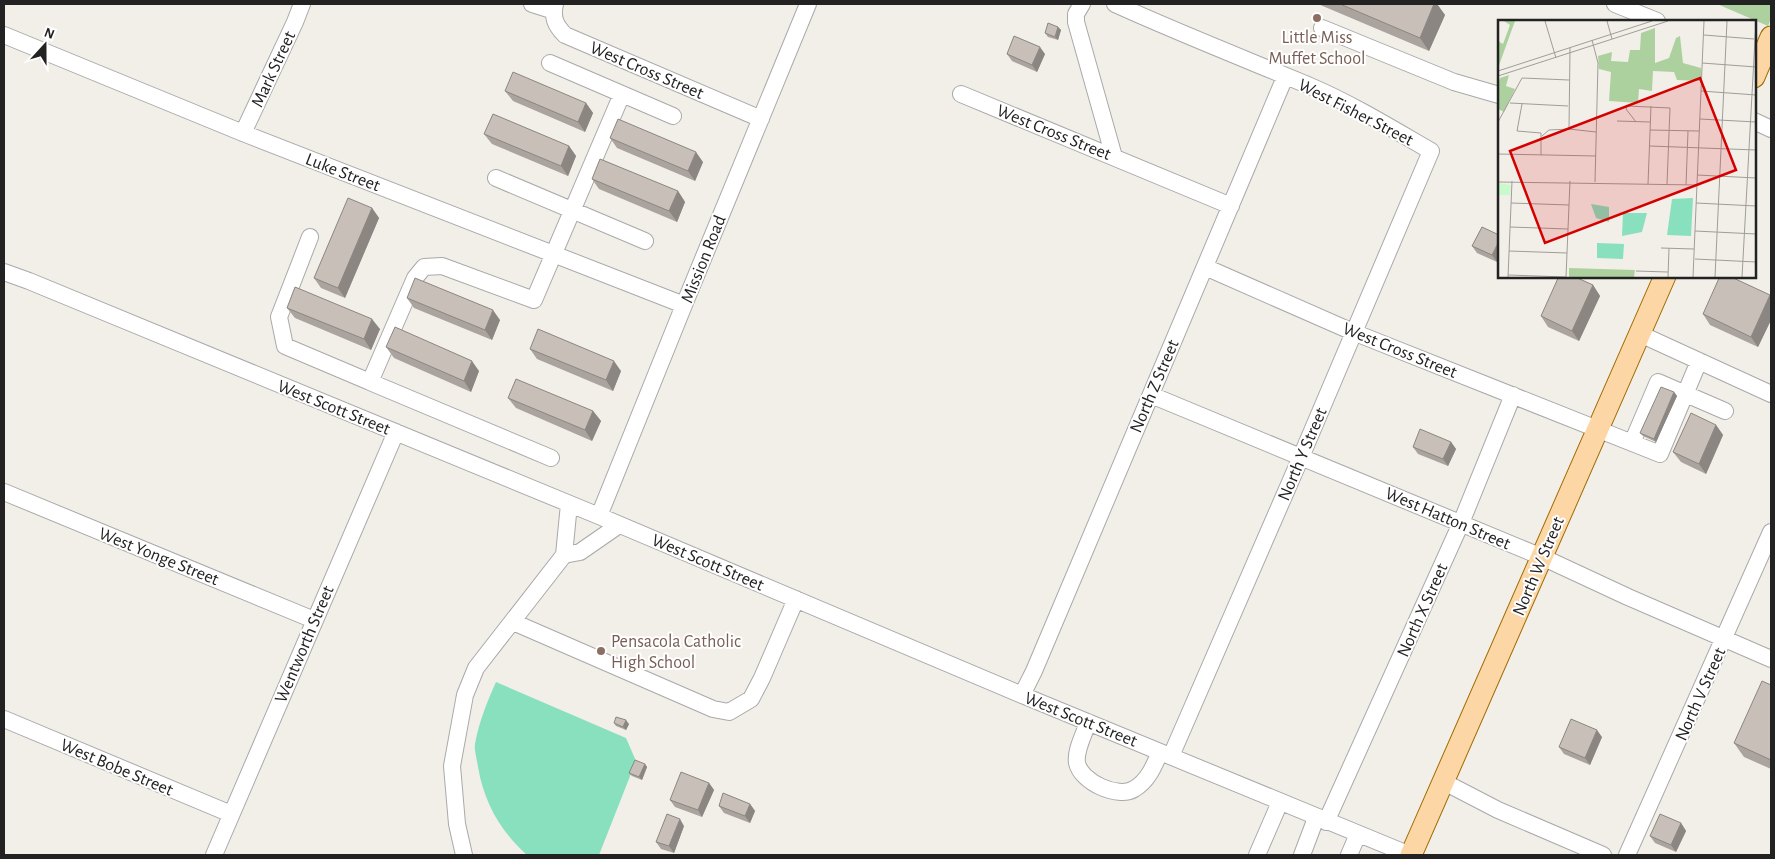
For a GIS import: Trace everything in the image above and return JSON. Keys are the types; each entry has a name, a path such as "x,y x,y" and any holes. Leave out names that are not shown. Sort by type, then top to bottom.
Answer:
{"main road":[{"path":"1756,68 1771,38"},
{"name":"North W Street","path":"1411,855 1664,278"}],"street":[{"name":"Mark Street","path":"243,133 302,4"},
{"path":"532,4 554,7"},
{"name":"Mission Road","path":"599,516 808,4"},
{"path":"1082,4 1076,14 1076,22 1114,157"},
{"name":"West Fisher Street","path":"1115,4 1178,33 1311,87 1355,108 1431,151"},
{"path":"1615,4 1655,20"},
{"name":"West Cross Street","path":"554,7 554,18 558,28 565,35 761,119"},
{"path":"1322,28 1454,82 1498,95"},
{"name":"Luke Street","path":"4,35 243,133 684,305"},
{"path":"550,63 673,116"},
{"name":"North Z Street","path":"1022,695 1034,671 1285,77"},
{"path":"370,382 415,278 424,267 442,266 534,300 622,94"},
{"name":"West Cross Street","path":"961,94 1231,206"},
{"path":"1755,121 1771,129"},
{"name":"North Y Street","path":"1088,722 1078,749 1077,762 1081,773 1094,783 1121,793 1134,789 1149,776 1166,754 1301,457 1431,151"},
{"path":"496,178 645,241"},
{"path":"310,238 279,317 284,346 551,458"},
{"name":"West Cross Street","path":"1205,267 1354,332 1660,454 1668,424 1679,401"},
{"name":"West Scott Street","path":"4,272 599,516 1321,820 1411,855"},
{"path":"1640,334 1771,394"},
{"path":"1679,401 1699,361"},
{"path":"1632,443 1644,426 1658,382 1679,401 1725,411"},
{"name":"West Hatton Street","path":"1151,395 1542,557 1628,597 1771,659"},
{"name":"North X Street","path":"1302,855 1321,820 1461,523 1513,395"},
{"name":"Wentworth Street","path":"214,855 396,432"},
{"name":"West Yonge Street","path":"4,492 314,620"},
{"path":"464,855 457,824 452,766 465,695 476,668 564,555 569,504"},
{"path":"564,555 580,552 619,525"},
{"name":"North V Street","path":"1627,855 1771,532"},
{"path":"513,622 713,709 729,712 751,699 796,599"},
{"name":"West Bobe Street","path":"4,719 231,814"},
{"path":"1444,782 1498,810 1603,855"},
{"path":"1257,855 1280,802"},
{"path":"1349,855 1358,834"}],"green space":[{"path":"1717,4 1771,4 1771,19 1768,26"},
{"path":"496,682 626,738 636,761 599,855 527,855 501,826 484,792 475,747 481,720"}],"building":[{"path":"1340,4 1434,4 1420,38"},
{"path":"1048,23 1058,27 1055,37 1045,33"},
{"path":"1014,36 1040,47 1032,65 1007,54"},
{"path":"513,72 586,103 578,122 505,91"},
{"path":"493,114 569,146 561,166 484,134"},
{"path":"618,119 696,152 688,171 610,138"},
{"path":"600,159 678,191 669,211 592,179"},
{"path":"348,198 372,208 338,288 314,278"},
{"path":"1482,227 1498,235 1498,243 1492,255 1472,246"},
{"path":"415,278 493,310 485,330 407,298"},
{"path":"1558,278 1577,278 1593,285 1572,331 1541,316"},
{"path":"1719,278 1733,278 1770,295 1751,337 1703,314"},
{"path":"295,287 372,319 364,339 287,308"},
{"path":"395,327 472,361 464,381 386,347"},
{"path":"538,329 614,361 606,380 530,349"},
{"path":"516,379 593,411 585,430 508,398"},
{"path":"1661,387 1674,392 1654,439 1640,433"},
{"path":"1691,413 1716,425 1699,464 1673,452"},
{"path":"1420,429 1451,442 1443,459 1413,447"},
{"path":"1762,681 1771,685 1771,760 1734,743"},
{"path":"616,717 626,720 623,727 614,723"},
{"path":"1571,719 1597,730 1585,758 1559,747"},
{"path":"635,760 645,764 639,777 629,773"},
{"path":"681,772 709,783 698,810 670,800"},
{"path":"723,793 750,804 745,816 719,806"},
{"path":"667,814 680,819 669,846 656,842"},
{"path":"1660,814 1681,823 1671,845 1650,836"}],"place":[{"name":"Little Miss Muffet School","path":"1317,18"},
{"name":"Pensacola Catholic High School","path":"601,651"}]}
